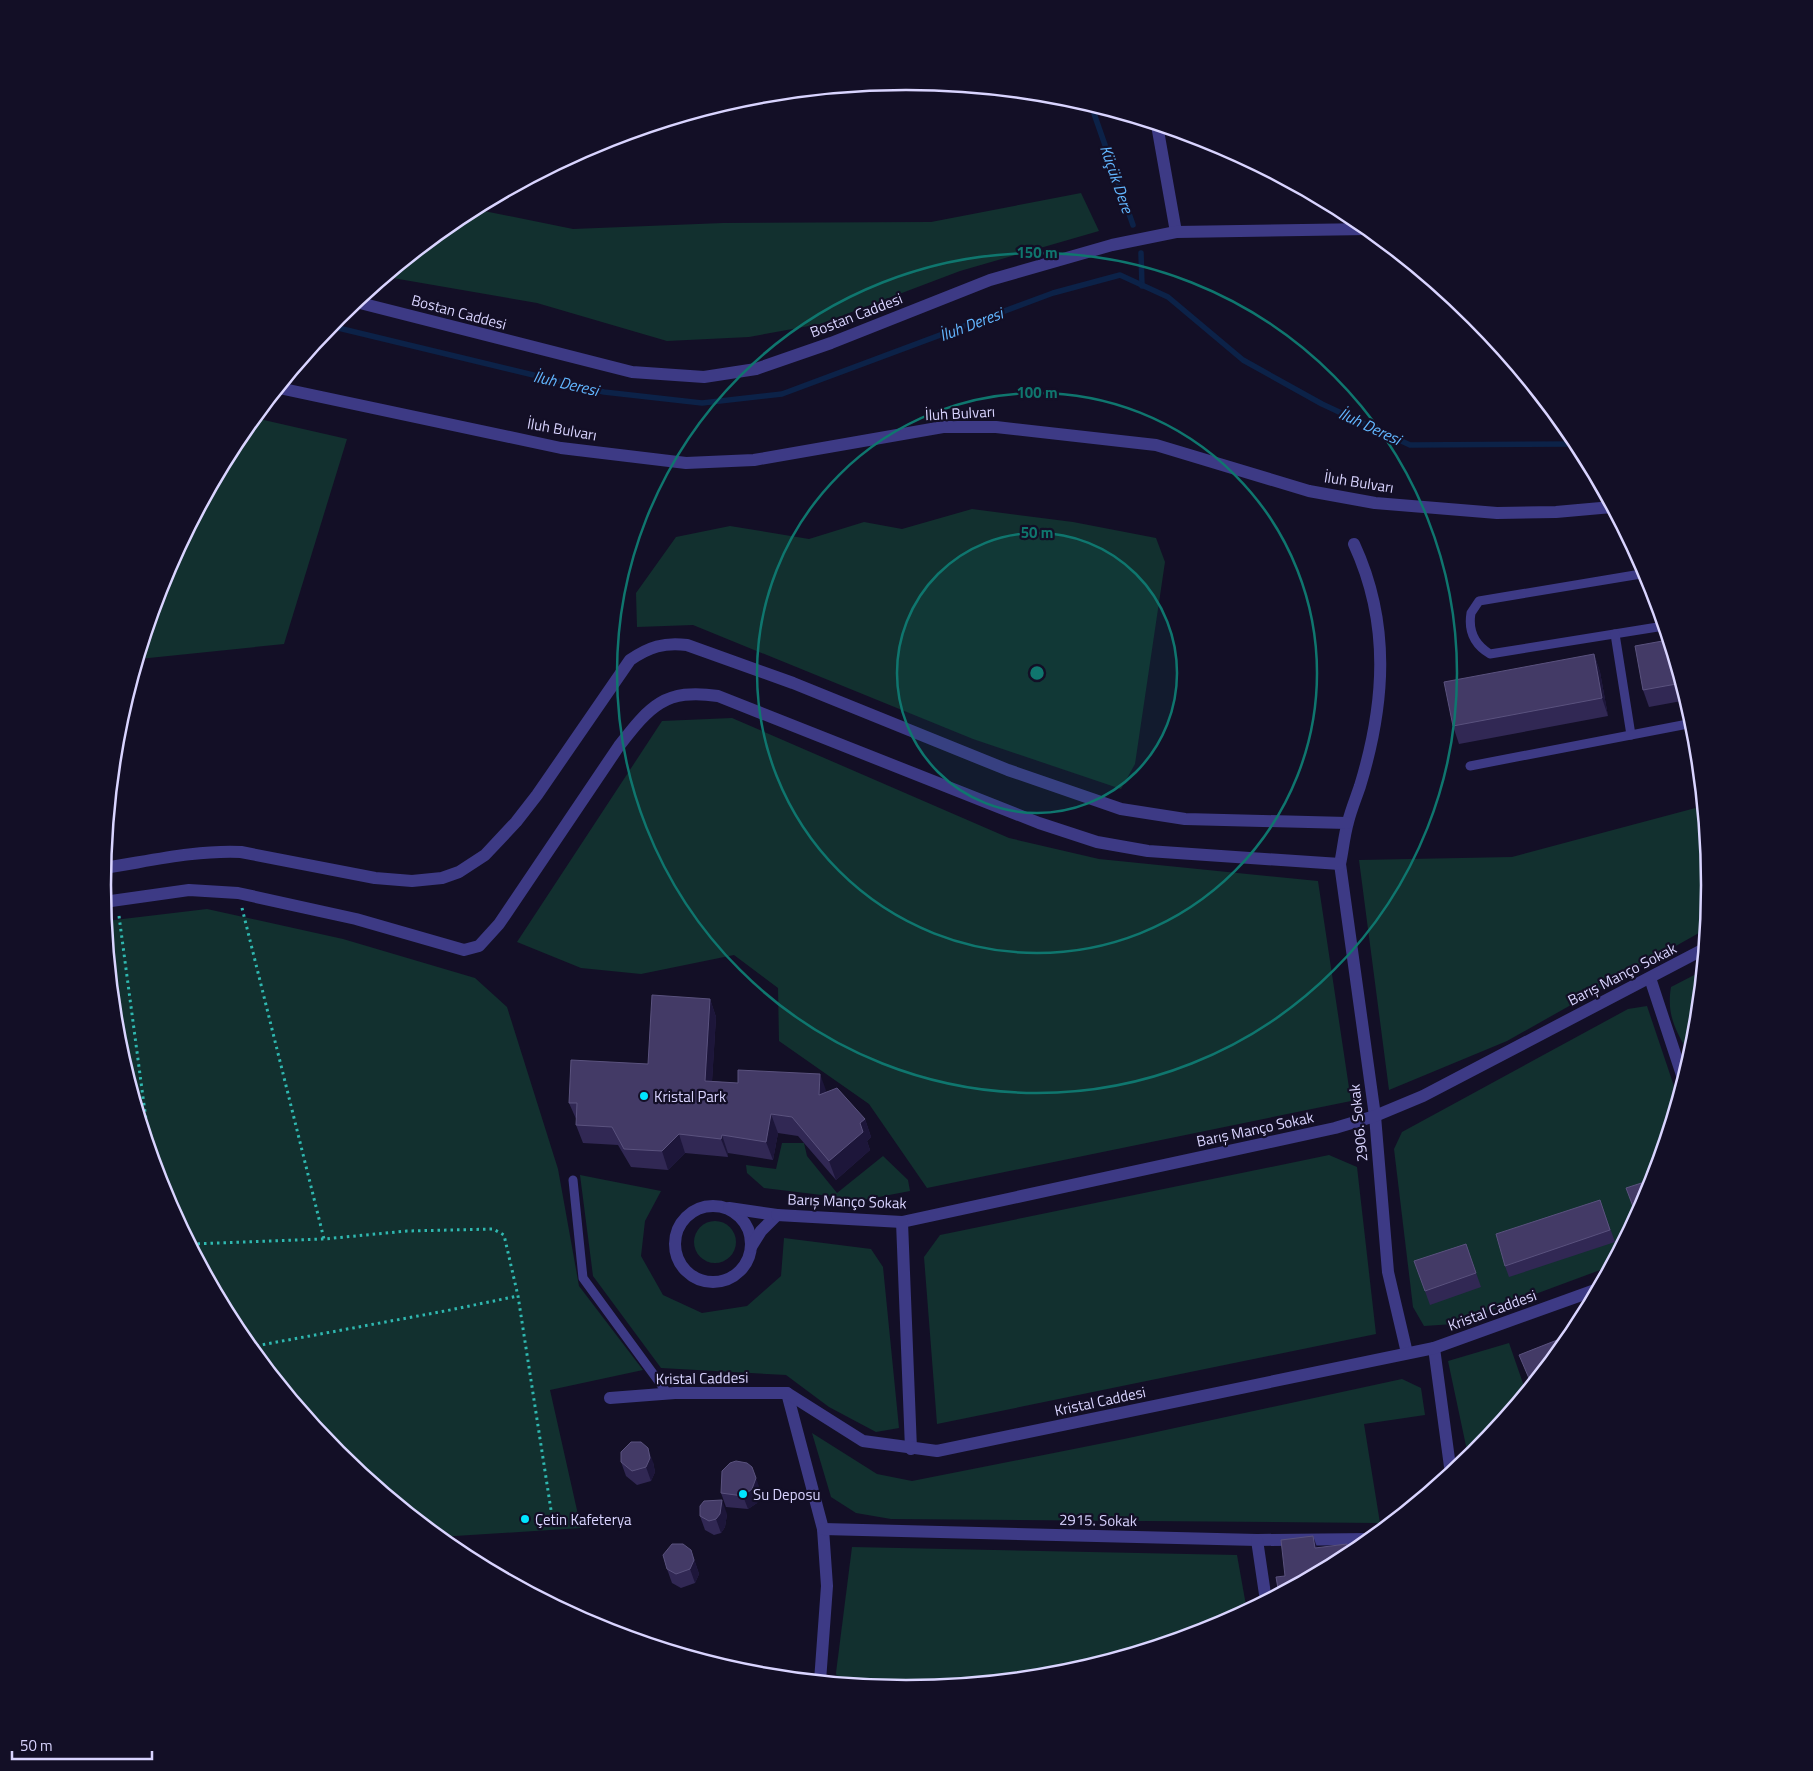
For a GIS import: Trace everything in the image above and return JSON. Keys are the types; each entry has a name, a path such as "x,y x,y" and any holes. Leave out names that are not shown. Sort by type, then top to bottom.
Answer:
{"street":[{"path":"1158,131 1176,232"},
{"name":"Bostan Caddesi","path":"364,304 632,372 704,377 756,368 831,344 990,280 1112,245 1176,232 1355,229"},
{"name":"İluh Bulvarı","path":"285,389 561,448 686,463 754,460 943,427 996,427 1156,445 1309,491 1375,503 1498,513 1556,512 1606,508"},
{"name":"2906. Sokak","path":"1354,544 1367,573 1375,610 1380,643 1382,677 1372,737 1360,786 1347,823 1340,864 1374,1116 1388,1272 1407,1353"},
{"path":"112,867 206,852 225,851 241,852 375,878 412,881 442,878 459,872 474,865 485,855 537,796 630,660 645,649 660,644 673,643 687,645 793,683 1008,770 1121,809 1185,818 1347,823"},
{"path":"112,901 190,890 238,893 356,919 464,950 479,946 499,924 618,746 638,721 657,705 671,697 685,693 697,693 725,699 1039,823 1097,842 1148,851 1340,864"},
{"name":"Barış Manço Sokak","path":"724,1208 777,1215 902,1222 1335,1128 1374,1116 1423,1096 1699,952"},
{"path":"1650,978 1680,1069"},
{"path":"711,1206 724,1208 736,1214 745,1223 750,1235 749,1259 733,1277 722,1281 698,1280 680,1265 675,1239 679,1226 687,1216 698,1209 711,1206"},
{"path":"751,1247 760,1231 777,1215"},
{"path":"902,1222 912,1449"},
{"name":"Kristal Caddesi","path":"610,1398 668,1394 787,1393 863,1441 937,1452 1434,1348 1589,1292"},
{"path":"1434,1348 1450,1466"},
{"path":"787,1393 823,1529 827,1586 820,1676"},
{"name":"2915. Sokak","path":"823,1529 1257,1540 1359,1539"},
{"path":"1257,1540 1265,1595"}],"lane":[{"path":"1638,575 1479,601 1471,613 1473,637 1480,647 1490,654 1659,627"},
{"path":"1615,634 1630,735"},
{"path":"1470,766 1686,725"},
{"path":"573,1180 583,1278 668,1394"}],"path":[{"path":"238,893 324,1238"},
{"path":"117,900 146,1116"},
{"path":"197,1244 324,1238 407,1231 493,1229 504,1234 518,1296 553,1523"},
{"path":"258,1345 518,1296"}],"green space":[{"path":"1081,193 1099,231 960,271 820,324 749,337 667,341 537,303 393,278 422,254 486,211 573,229 723,223 931,222"},
{"path":"262,420 347,439 284,644 144,658 172,581 193,534 218,488"},
{"path":"972,509 1073,522 1156,538 1165,562 1135,764 1121,789 973,739 693,625 637,627 636,593 676,537 730,526 809,539 864,522 902,529"},
{"path":"732,718 1009,838 1099,859 1318,881 1351,1101 927,1188 869,1104 779,1041 778,988 734,955 641,974 581,968 517,942 662,721"},
{"path":"1697,807 1702,886 1700,932 1507,1041 1389,1090 1359,860 1512,857"},
{"path":"207,909 343,939 475,978 507,1007 558,1169 579,1286 643,1370 550,1390 581,1528 450,1536 422,1517 382,1484 344,1448 308,1410 275,1370 245,1327 193,1237 153,1141 126,1041 118,989 112,920"},
{"path":"1696,974 1686,1047 1671,1016 1671,987"},
{"path":"1647,1006 1675,1090 1660,1141 1641,1190 1620,1237 1603,1269 1454,1324 1424,1326 1413,1307 1394,1149 1402,1132 1628,1009"},
{"path":"782,1143 804,1143 807,1156 837,1193 883,1156 908,1180 910,1191 863,1200 764,1188 747,1173 746,1165 776,1169"},
{"path":"1329,1155 1357,1167 1376,1334 937,1424 924,1257 940,1235"},
{"path":"580,1175 661,1191 645,1221 641,1256 663,1295 702,1313 747,1306 781,1276 784,1238 871,1249 883,1267 899,1428 876,1432 829,1407 786,1375 661,1368 593,1276"},
{"path":"715,1221 730,1227 736,1242 730,1257 715,1263 700,1257 694,1242 700,1227"},
{"path":"1509,1343 1524,1387 1467,1450 1448,1361"},
{"path":"1402,1379 1421,1388 1425,1415 1364,1424 1380,1523 891,1519 856,1513 831,1497 812,1433 877,1474 912,1481 1124,1439"},
{"path":"852,1547 1237,1555 1246,1604 1162,1639 1112,1654 1062,1666 959,1679 906,1681 854,1679 837,1677"}],"building":[{"path":"1663,641 1676,684 1643,690 1635,646"},
{"path":"1594,654 1602,698 1453,726 1444,682"},
{"name":"Kristal Park","path":"652,995 710,999 705,1081 738,1083 738,1070 820,1074 819,1095 837,1088 865,1119 860,1123 863,1132 829,1161 792,1117 771,1114 766,1142 722,1135 721,1139 679,1134 662,1151 624,1149 612,1127 576,1125 577,1103 569,1103 571,1060 648,1064"},
{"path":"1644,1182 1633,1207 1626,1188"},
{"path":"1600,1200 1610,1230 1505,1266 1496,1234"},
{"path":"1466,1244 1476,1273 1425,1291 1414,1261"},
{"path":"1560,1339 1530,1380 1519,1355"},
{"path":"631,1442 641,1442 648,1448 650,1458 646,1467 632,1471 621,1462 621,1452"},
{"path":"736,1461 747,1463 752,1467 756,1478 752,1489 743,1496 721,1493 722,1471 730,1463"},
{"path":"722,1500 720,1514 716,1519 709,1521 700,1516 700,1506 704,1501"},
{"path":"1313,1536 1315,1548 1347,1544 1347,1547 1278,1588 1276,1577 1285,1576 1281,1540"},
{"path":"672,1544 683,1544 691,1550 694,1560 690,1569 676,1574 667,1569 663,1555"}],"waterway":[{"name":"Küçük Dere","path":"1094,113 1133,225"},
{"name":"Küçük Dere","path":"1141,253 1142,286"},
{"name":"İluh Deresi","path":"339,328 604,392 702,403 782,394 1053,293 1120,275 1168,297 1243,360 1322,404 1410,445 1568,444"}],"place":[{"name":"Kristal Park","path":"644,1096"},
{"name":"Su Deposu","path":"743,1494"},
{"name":"Çetin Kafeterya","path":"525,1519"}]}
